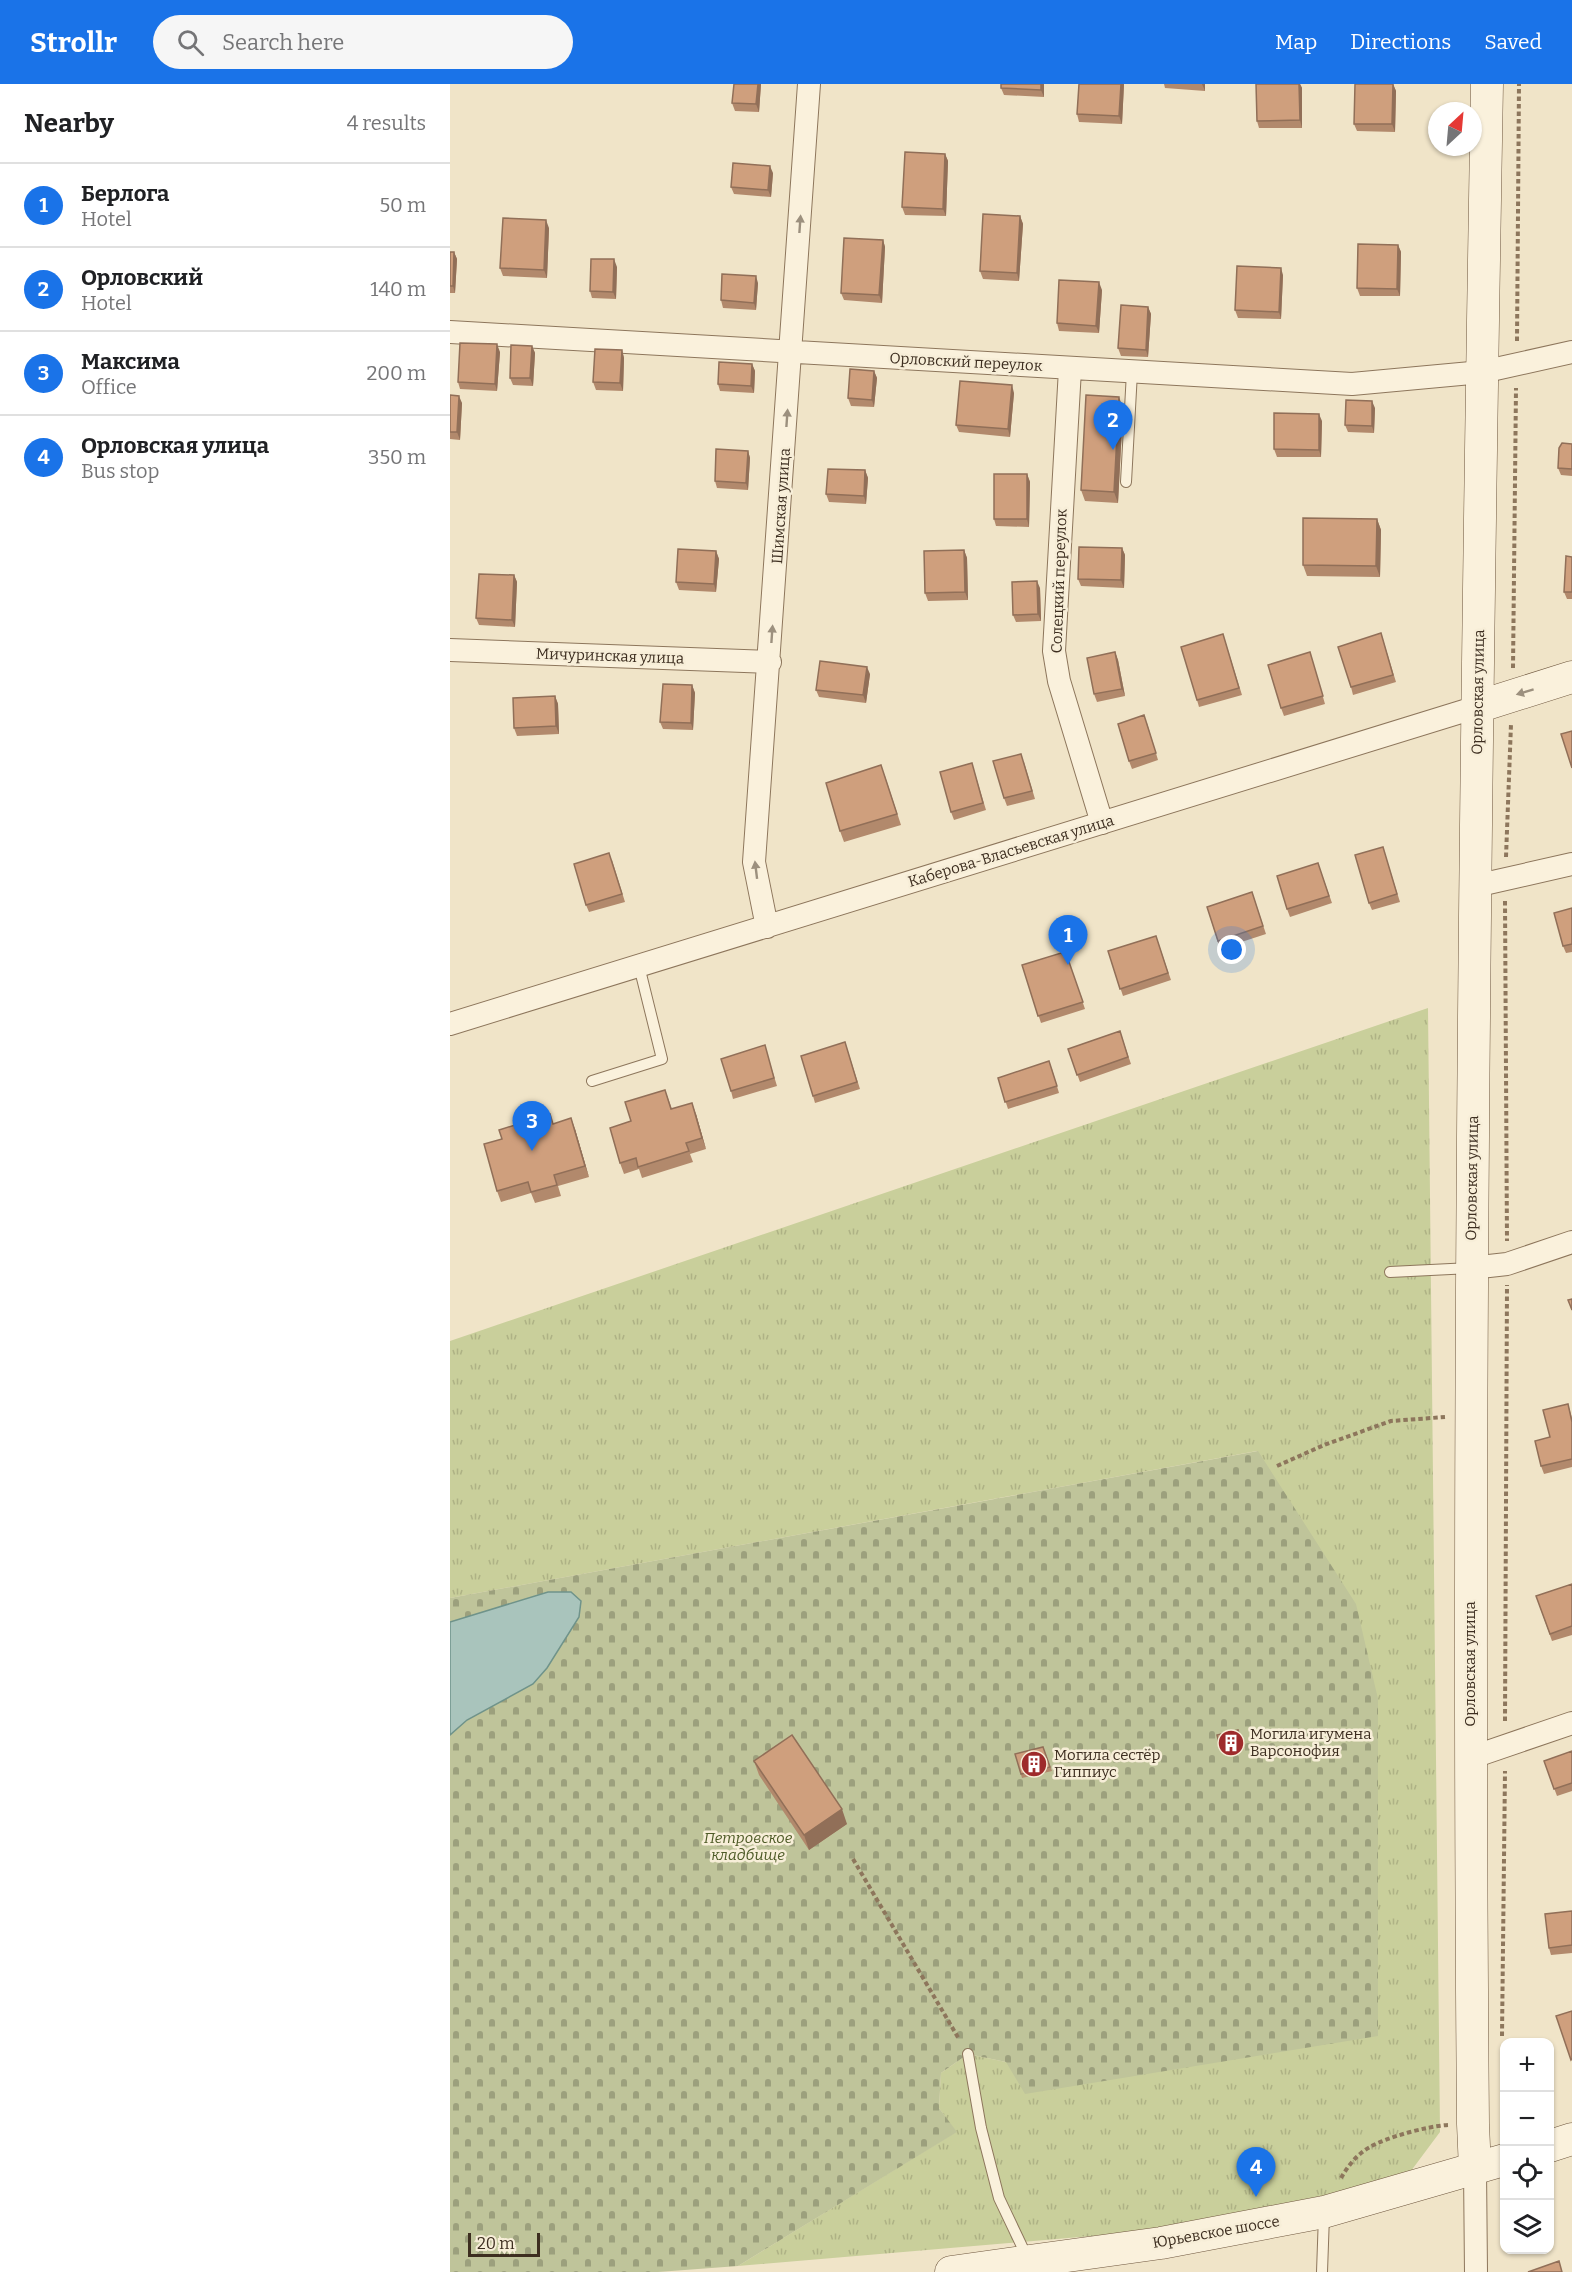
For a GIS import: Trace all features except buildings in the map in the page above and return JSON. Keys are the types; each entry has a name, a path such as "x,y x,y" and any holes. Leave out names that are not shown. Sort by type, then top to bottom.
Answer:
{"main road":[{"name":"Орловская улица","path":"1487,84 1471,1268 1470,1758 1473,2124 1490,2165"},
{"name":"Каберова-Власьевская улица","path":"1478,707 1572,678"},
{"path":"1554,2145 1572,2139"},
{"name":"Юрьевское шоссе","path":"951,2272 1161,2243 1324,2212 1490,2165"}],"street":[{"name":"Шимская улица","path":"767,927 754,862 770,662 809,84"},
{"name":"Орловский переулок","path":"450,332 1352,384 1482,372 1572,352"},
{"name":"Солецкий переулок","path":"1070,369 1054,651 1059,681 1102,823"},
{"name":"Мичуринская улица","path":"450,650 770,662"},
{"name":"Каберова-Власьевская улица","path":"450,1024 1478,707"},
{"path":"1475,886 1572,864"},
{"path":"1471,1268 1507,1264 1572,1242"},
{"path":"1470,1758 1572,1723"},
{"name":"Орловская улица","path":"1476,2272 1490,2165"}],"lane":[{"path":"1126,482 1132,372"},
{"path":"592,1081 662,1059 639,966"},
{"path":"1390,1272 1471,1268"},
{"path":"968,2054 981,2128 999,2198 1029,2262"},
{"path":"1322,2272 1324,2212"}],"path":[{"path":"1278,1466 1324,1445 1391,1421 1472,1416"},
{"path":"853,1859 968,2054"}],"green space":[{"path":"1428,1008 1440,2132 1405,2179 1150,2231 738,2266 956,2132 939,2108 941,2073 968,2054 1006,2062 1257,1451 450,1598 450,1341"},
{"name":"Петровское кладбище","path":"1258,1451 1356,1604 1378,1699 1378,2036 1025,2094 1006,2062 968,2054 941,2073 939,2108 957,2132 738,2266 658,2272 450,2272 450,1598"}],"water":[{"path":"548,1592 571,1592 581,1601 579,1617 547,1668 533,1684 467,1720 450,1735 450,1622"}],"place":[{"name":"Орловский","path":"1113,450"},
{"name":"Берлога","path":"1068,965"},
{"name":"Максима","path":"532,1151"},
{"name":"Могила игумена Варсонофия","path":"1231,1743"},
{"name":"Могила сестёр Гиппиус","path":"1034,1764"},
{"name":"Орловская улица","path":"1256,2197"}]}
